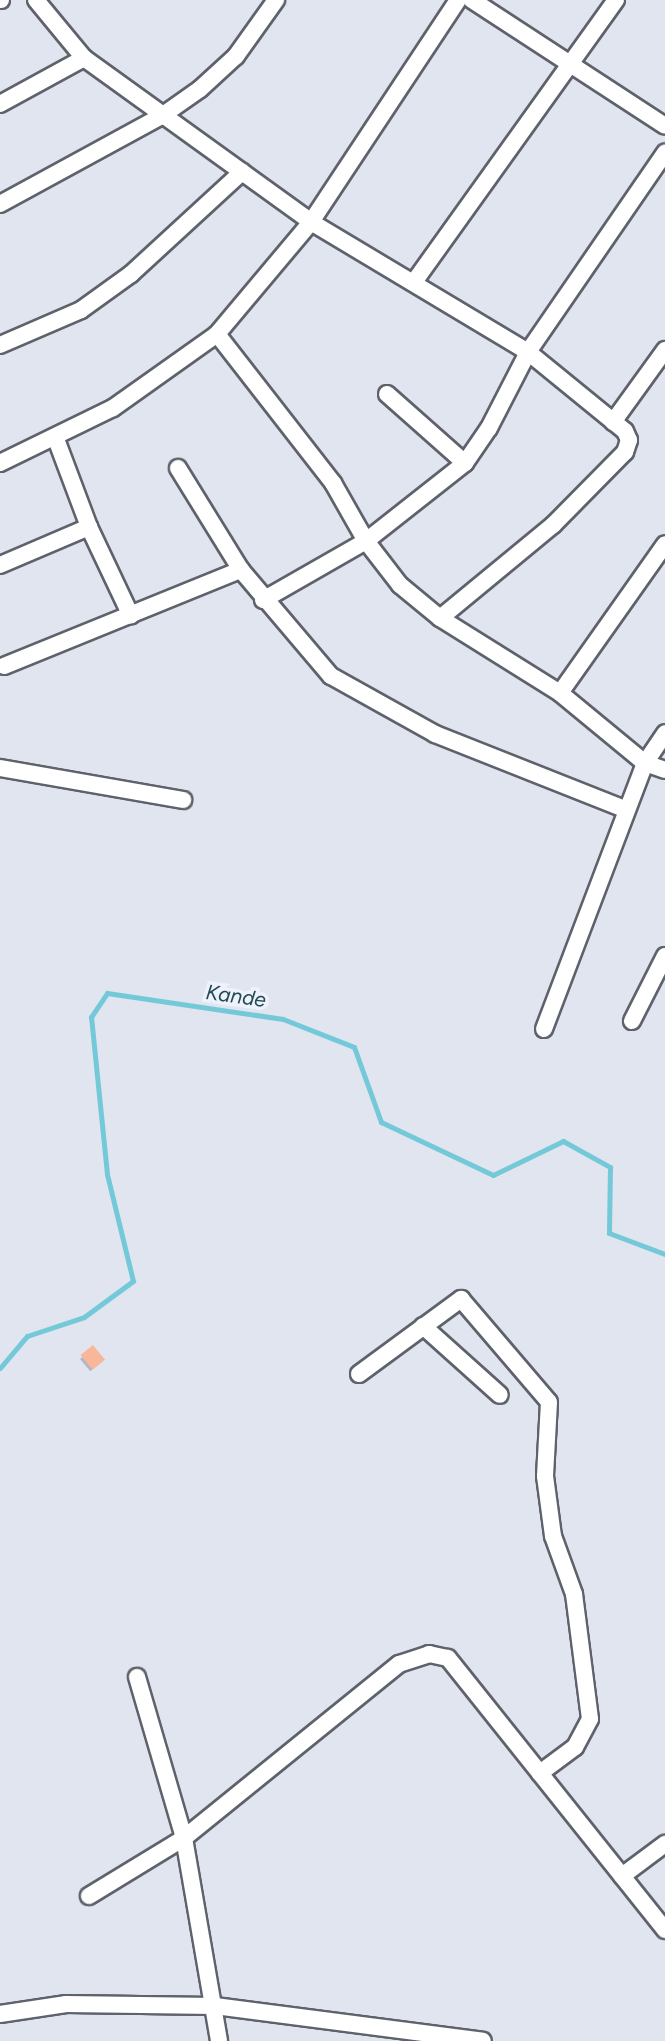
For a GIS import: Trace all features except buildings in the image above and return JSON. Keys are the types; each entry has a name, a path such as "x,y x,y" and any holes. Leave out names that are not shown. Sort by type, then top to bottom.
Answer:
{"street":[{"path":"36,0 83,58 311,222 528,352 613,422 629,440 625,452 554,525 440,618"},
{"path":"0,204 163,115 219,74 275,0"},
{"path":"0,463 56,439 113,408 217,334 311,222 458,0"},
{"path":"472,0 665,126"},
{"path":"414,282 616,0"},
{"path":"0,104 83,58"},
{"path":"263,600 366,541 465,463 489,428 528,352 665,153"},
{"path":"0,345 81,310 131,274 242,172"},
{"path":"217,334 333,483 366,541 400,585 440,618 560,693 645,764 665,770"},
{"path":"613,422 665,350"},
{"path":"387,394 465,463"},
{"path":"56,439 89,527 131,616"},
{"path":"178,468 241,570 263,600 331,676 435,734 627,810"},
{"path":"0,565 89,527"},
{"path":"560,693 665,544"},
{"path":"4,666 241,570"},
{"path":"544,1029 645,764 665,733"},
{"path":"0,768 183,800"},
{"path":"632,1021 665,956"},
{"path":"359,1374 423,1326 465,1300 549,1402 545,1476 553,1536 574,1594 590,1719 575,1747 540,1773"},
{"path":"423,1326 500,1395"},
{"path":"89,1896 184,1838 399,1664 429,1654 448,1658 665,1930"},
{"path":"137,1677 184,1838 219,2041"},
{"path":"622,1876 665,1844"},
{"path":"0,2014 66,2004 215,2006 390,2035 483,2041"}],"waterway":[{"name":"Kande","path":"0,1368 27,1336 84,1317 133,1281 107,1174 91,1017 107,993 283,1019 354,1047 381,1122 493,1175 563,1141 610,1167 609,1233 665,1254"}]}
